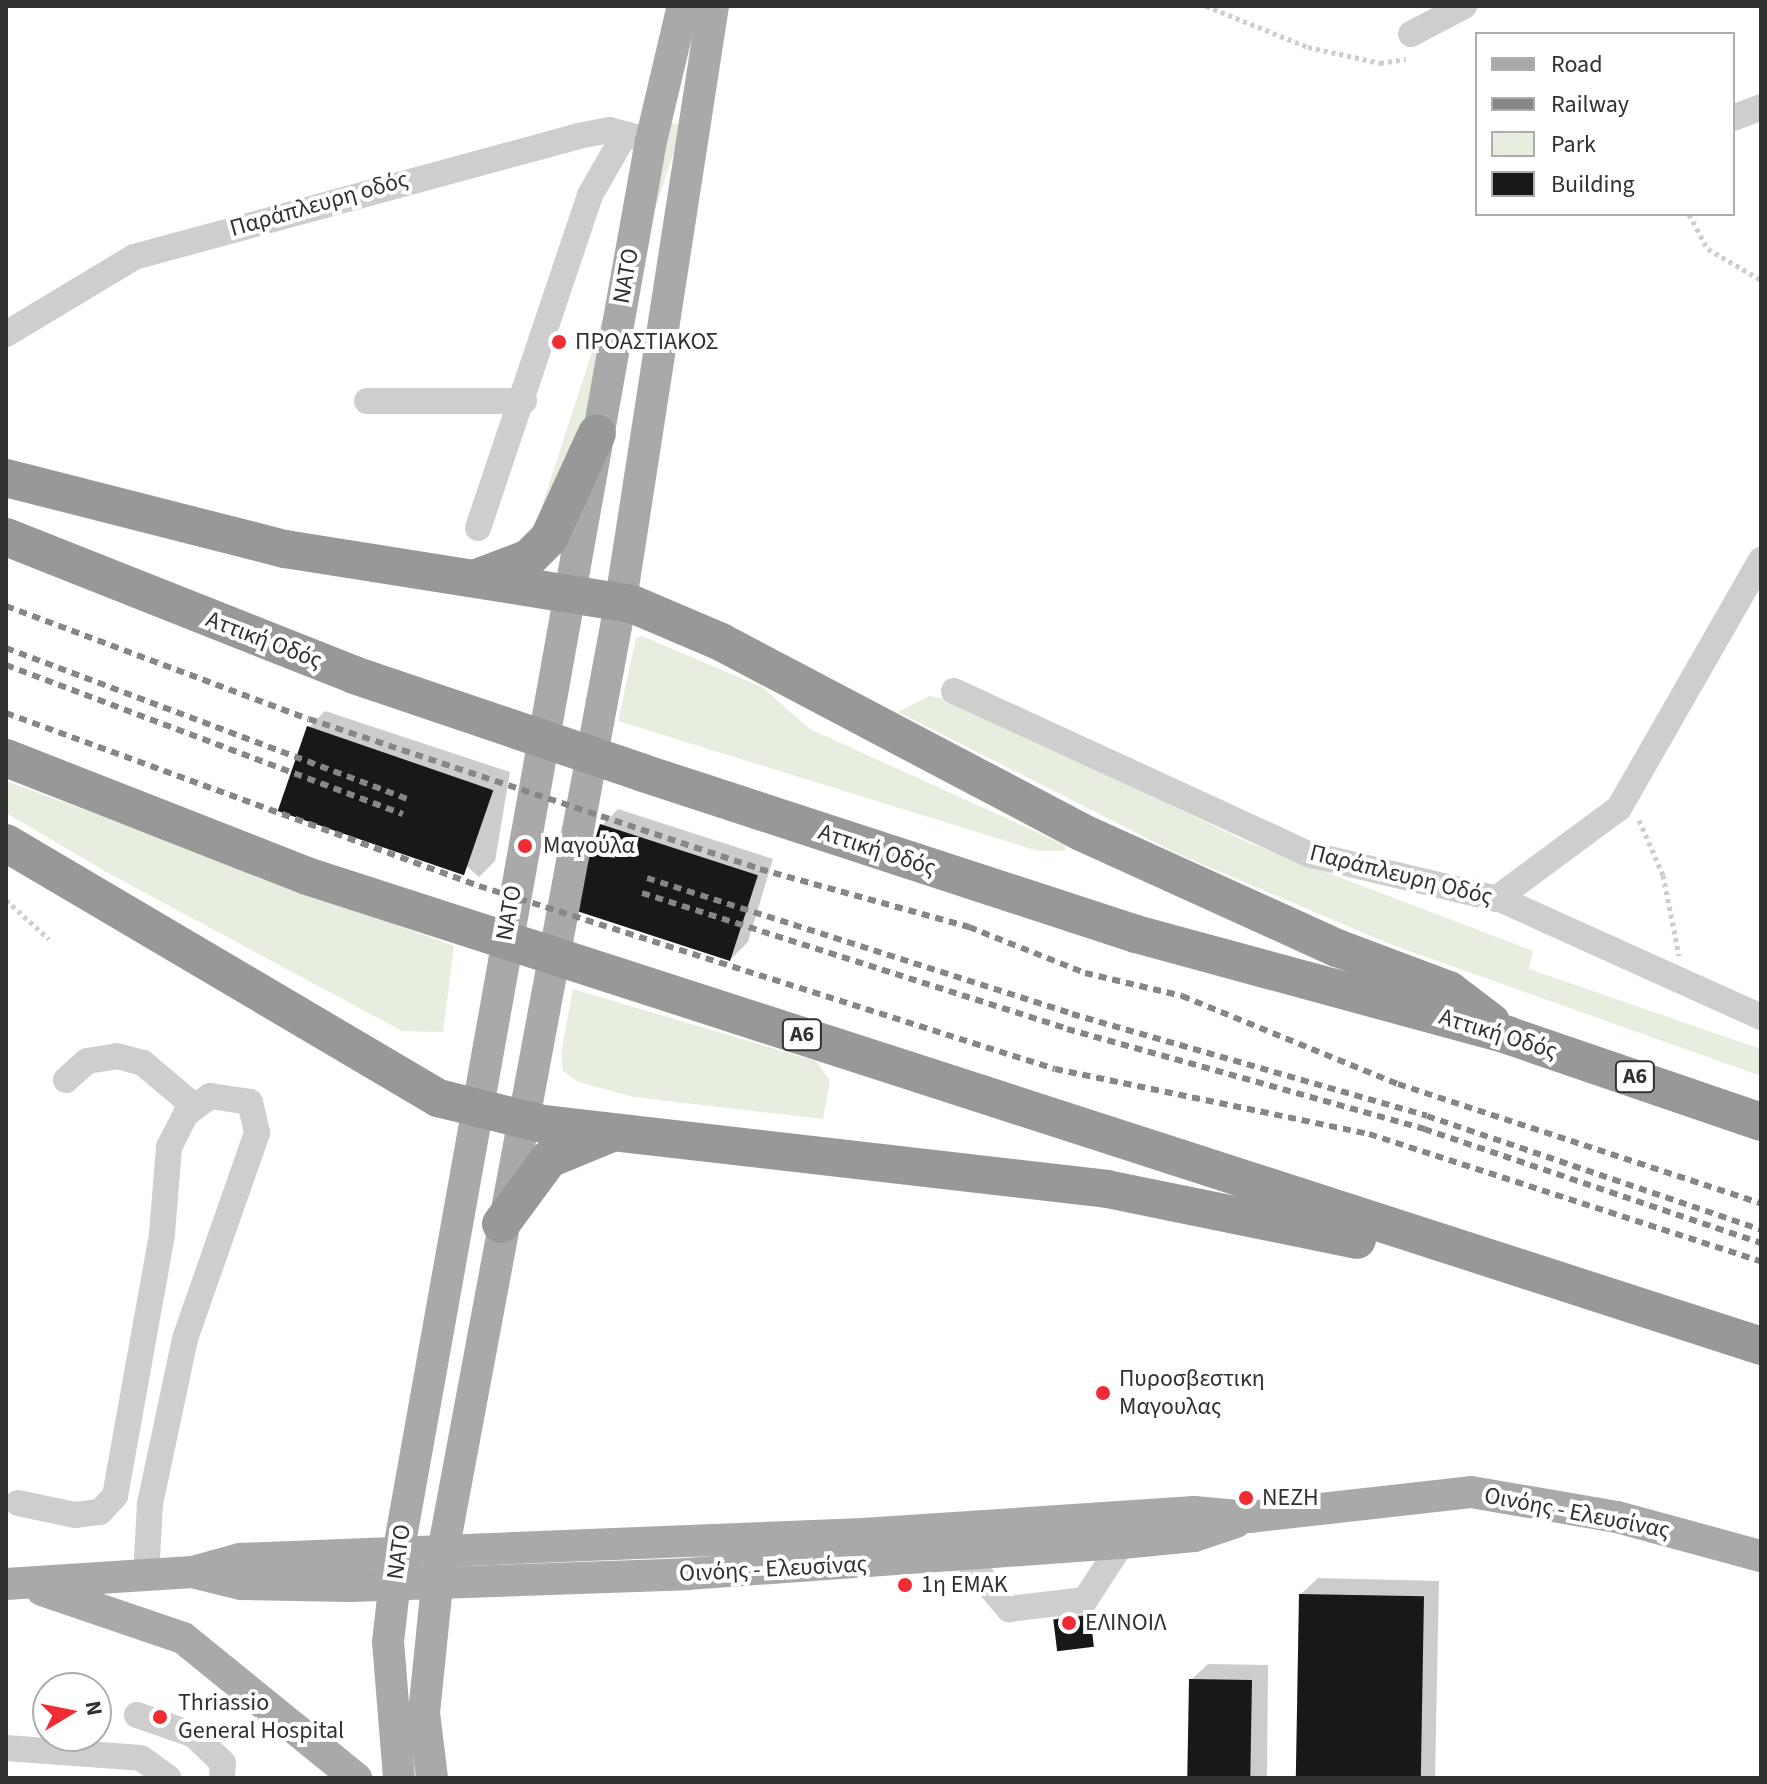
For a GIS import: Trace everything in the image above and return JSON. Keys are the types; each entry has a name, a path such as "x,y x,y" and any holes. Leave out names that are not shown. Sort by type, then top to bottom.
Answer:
{"highway":[{"path":"474,578 517,565 549,538 597,433"},
{"path":"6,478 285,549 621,600 721,642 1081,832 1337,948 1449,990 1507,1035"},
{"name":"Αττική Οδός","path":"6,537 354,675 658,778 1136,934 1507,1035 1761,1122"},
{"name":"Α6","path":"6,758 307,876 1761,1346"},
{"path":"6,843 423,1091 473,1108 519,1119 623,1133 1107,1189 1284,1220 1438,1263 1604,1294"},
{"path":"501,1224 549,1159 589,1138 623,1133"}],"main road":[{"name":"ΝΑΤΟ","path":"399,1778 388,1695 396,1570 473,1108 597,433 638,137 683,6"},
{"name":"ΝΑΤΟ","path":"432,1778 424,1713 440,1569 519,1119 621,600 713,6"},
{"path":"456,1476 471,1526 515,1551"},
{"name":"Οινόης - Ελευσίνας","path":"440,1569 515,1551 1194,1512 1249,1517 1471,1492 1617,1517 1761,1556"},
{"name":"Οινόης - Ελευσίνας","path":"440,1569 964,1556 1194,1536 1249,1517"},
{"path":"11,1583 193,1572 241,1584 440,1569"},
{"path":"11,1583 183,1638 356,1778"}],"street":[{"path":"1411,34 1464,6"},
{"path":"1735,117 1761,107"},
{"name":"Παράπλευρη οδός","path":"6,334 134,257 503,154 609,130 638,137"},
{"path":"478,528 524,401 590,195 638,137"},
{"path":"367,401 524,401"},
{"path":"1496,899 1585,838 1624,800 1761,560"},
{"name":"Παράπλευρη Οδός","path":"954,691 1308,854 1496,899 1761,1017"},
{"path":"66,1080 87,1061 117,1056 143,1063 195,1107"},
{"path":"18,1503 75,1515 100,1512 115,1496 162,1234 169,1147 195,1107 231,1094 250,1102 257,1133 185,1339 150,1503 146,1576"},
{"path":"964,1556 1009,1609 1085,1600 1122,1543"},
{"path":"137,1715 194,1735 223,1763 222,1778"},
{"path":"6,1748 141,1758 169,1778"}],"path":[{"path":"1206,6 1308,47 1380,63 1412,56 1411,34"},
{"path":"1690,216 1708,249 1761,280"},
{"path":"1624,800 1663,875 1680,980"},
{"path":"6,900 49,939"}],"green space":[{"path":"667,121 682,126 543,556 527,551"},
{"path":"642,636 762,687 810,729 1065,845 1065,851 1038,851 618,721 636,638"},
{"path":"929,696 953,700 1247,842 1533,951 1529,969 1761,1049 1761,1076 1392,945 1176,853 898,712"},
{"path":"6,781 454,946 443,1032 402,1031 108,873 6,813"},
{"path":"573,989 816,1061 830,1081 823,1119 634,1097 578,1082 563,1071 561,1053"}],"building":[{"path":"307,726 493,790 464,875 278,811"},
{"path":"600,824 758,875 730,961 572,910"},
{"path":"1299,1594 1424,1596 1421,1778 1296,1778"},
{"path":"1090,1615 1094,1647 1057,1651 1053,1620"},
{"path":"1189,1679 1252,1680 1250,1778 1187,1778"}],"railway":[{"path":"6,606 309,719 760,869 969,927 1085,973 1182,996 1398,1084 1761,1203"},
{"path":"6,648 408,799"},
{"path":"6,665 403,814"},
{"path":"6,713 479,886 1055,1069 1369,1134 1761,1261"},
{"path":"647,878 1072,1014 1427,1116 1761,1230"},
{"path":"642,893 1067,1029 1424,1129 1761,1243"}],"place":[{"name":"ΠΡΟΑΣΤΙΑΚΟΣ","path":"559,342"},
{"name":"Μαγούλα","path":"525,846"},
{"name":"Πυροσβεστικη Μαγουλας","path":"1103,1393"},
{"name":"ΝΕΖΗ","path":"1246,1498"},
{"name":"1η ΕΜΑΚ","path":"905,1585"},
{"name":"ΕΛΙΝΟΙΛ","path":"1069,1623"},
{"name":"Thriassio General Hospital","path":"160,1717"}]}
